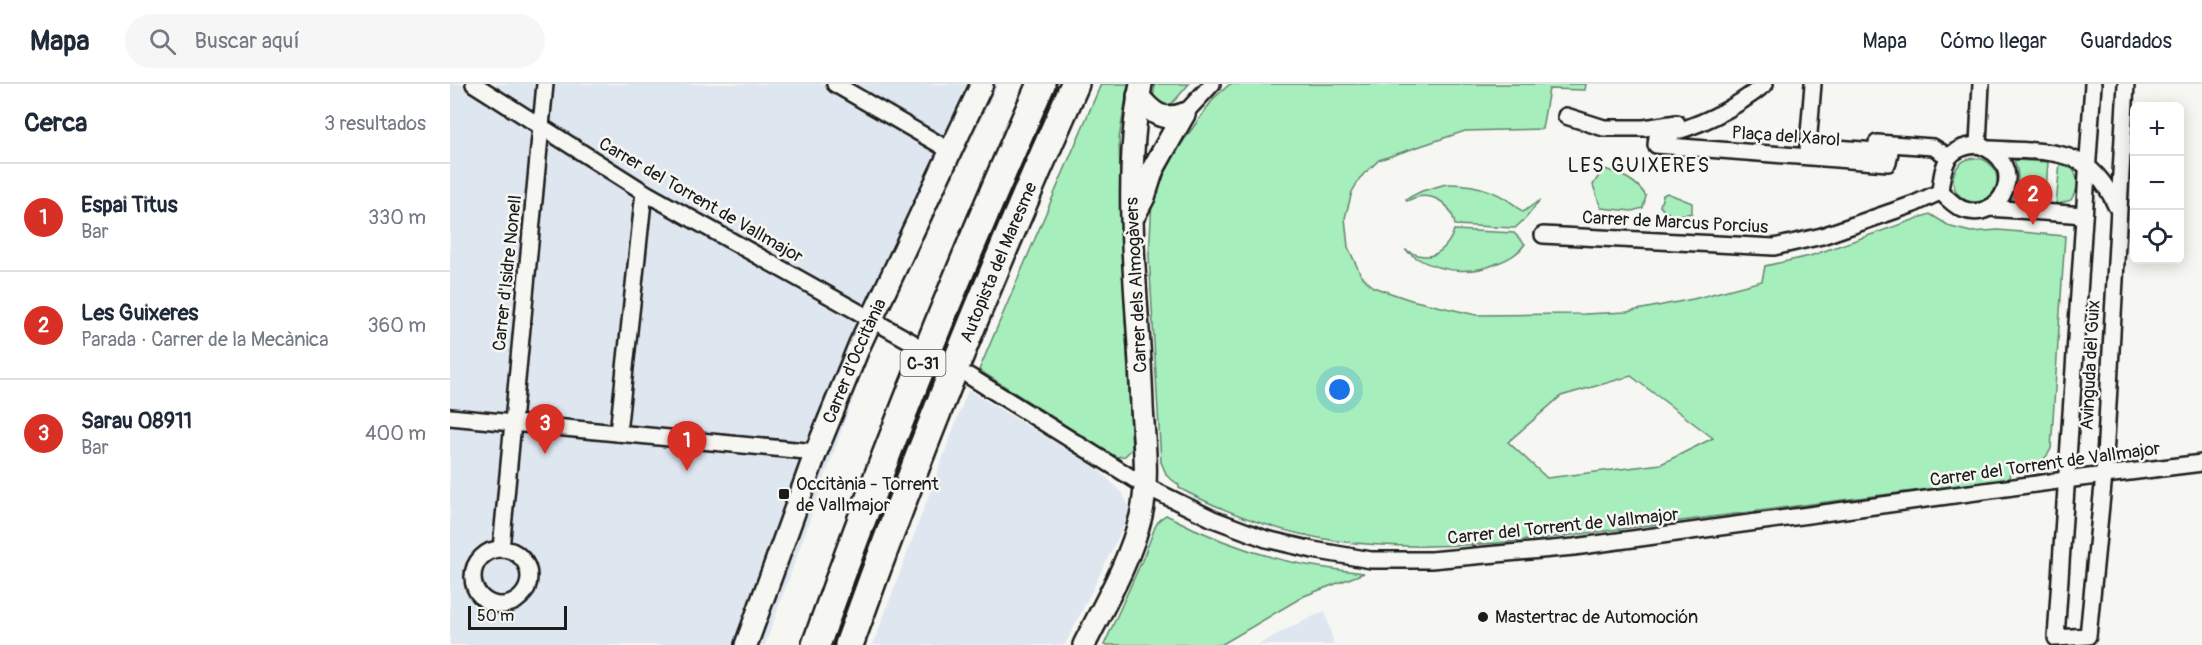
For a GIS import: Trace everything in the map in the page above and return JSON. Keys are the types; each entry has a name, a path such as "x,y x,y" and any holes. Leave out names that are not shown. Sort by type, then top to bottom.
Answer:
{"highway":[{"name":"Autopista del Maresme","path":"816,645 859,523 977,228 1041,84"},
{"name":"Autopista del Maresme","path":"849,645 888,535 1012,227 1075,84"}],"street":[{"name":"Carrer del Torrent de Vallmajor","path":"474,84 644,192 912,342"},
{"name":"Carrer d'Isidre Nonell","path":"501,549 545,84"},
{"path":"835,84 949,150"},
{"name":"Carrer d'Occitània","path":"746,645 816,452 870,320 981,84"},
{"path":"1132,220 1144,197 1153,169 1184,114 1212,84"},
{"path":"1566,116 1604,128 1644,128 1678,123 1708,113 1750,84"},
{"name":"Plaça del Xarol","path":"1765,84 1747,99 1712,119 1657,137 1656,145 1888,163 1890,152 1808,146 1813,84"},
{"path":"1822,84 1819,139 1933,147 1949,157"},
{"path":"1981,84 1984,148"},
{"name":"Avinguda del Guix","path":"2093,84 2056,638 2088,636 2104,475 2126,84"},
{"path":"1140,90 1156,115 1172,118 1184,114"},
{"name":"Carrer dels Almogàvers","path":"1084,645 1120,573 1141,516 1145,486 1131,159 1140,90"},
{"path":"2084,215 1989,208 1971,211 1962,209 1940,192 1942,172 1949,157 1957,150 1967,146 2067,155 2088,166 2108,187 2118,209"},
{"path":"1984,148 2000,157 2006,167 2005,191 1999,201 1989,208"},
{"path":"618,433 644,192"},
{"name":"Carrer de Marcus Porcius","path":"1543,235 1774,247 1822,236 1914,204 1940,192"},
{"name":"Carrer del Torrent de Vallmajor","path":"969,376 1145,486 1213,519 1266,539 1371,560 1431,560 1574,547 2202,463"},
{"path":"450,417 816,452"}],"shaded area":[{"path":"450,84 998,84 869,354 765,645 450,645"},
{"path":"968,390 1097,468 1123,494 1129,507 1125,523 1065,645 873,645"},
{"path":"1325,611 1334,645 1258,645 1287,629"}],"green space":[{"path":"1101,84 1128,84 1119,139 1132,449 1125,456 1115,457 979,370"},
{"path":"1155,84 1189,84 1172,102 1164,106 1153,99"},
{"path":"1230,84 1586,84 1585,90 1549,89 1542,129 1465,131 1379,160 1360,178 1352,192 1345,218 1348,247 1361,275 1373,287 1411,300 1476,315 1627,312 1693,299 1762,281 1765,266 1810,256 1930,214 1951,227 1971,232 1998,230 2065,236 2051,449 2039,463 2029,468 2010,472 2009,479 1552,537 1466,545 1379,545 1337,541 1276,528 1217,506 1179,488 1179,485 1167,476 1161,462 1149,256 1152,199 1177,150 1214,98","holes":["1631,376 1713,438 1661,464 1547,478 1508,442 1561,396"]},
{"path":"1975,158 1990,165 1997,180 1990,195 1975,202 1960,195 1953,180 1960,165"},
{"path":"2014,160 2048,162 2045,204 2011,202 2018,181"},
{"path":"2060,162 2074,170 2079,185 2071,200 2056,205"},
{"path":"1605,169 1623,176 1638,186 1646,196 1643,208 1632,211 1601,208 1593,185"},
{"path":"1446,184 1468,185 1488,190 1506,199 1523,212 1540,200 1515,228 1455,225 1449,209 1438,200 1423,196 1407,201 1406,199 1422,191"},
{"path":"1667,193 1692,203 1692,213 1683,215 1666,212 1660,206 1663,195"},
{"path":"1454,230 1514,233 1525,244 1510,258 1486,267 1462,271 1426,263 1405,250 1416,255 1436,254 1449,241"},
{"path":"1166,515 1196,530 1275,558 1364,573 1304,596 1221,645 1104,645 1155,527"}],"place":[{"name":"Les Guixeres","path":"2033,225"},
{"name":"Sarau 08911","path":"545,454"},
{"name":"Espai Titus","path":"687,471"},
{"name":"Occitània - Torrent de Vallmajor","path":"784,494"},
{"name":"Mastertrac de Automoción","path":"1483,617"}],"district":[{"name":"LES GUIXERES","path":"1639,165"}]}
